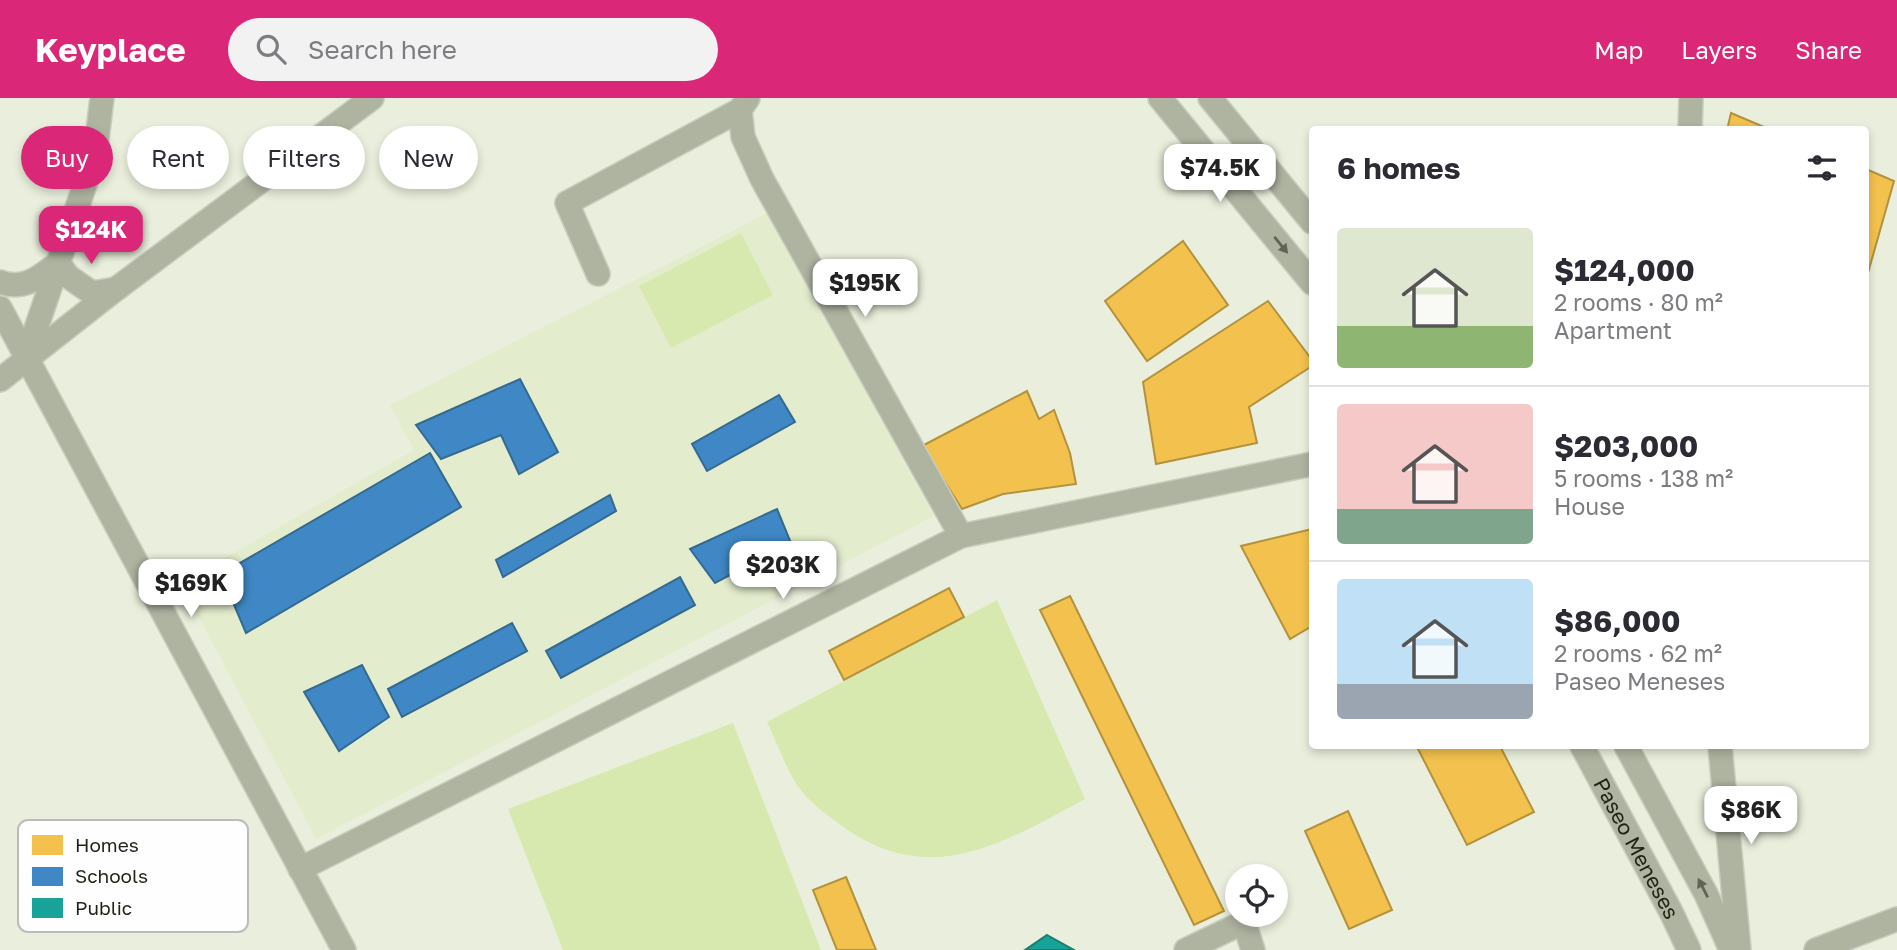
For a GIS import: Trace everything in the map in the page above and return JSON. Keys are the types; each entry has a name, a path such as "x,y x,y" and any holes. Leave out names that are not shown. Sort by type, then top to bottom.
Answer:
{"street":[{"path":"26,358 95,155 102,98"},
{"path":"0,380 116,289 372,98"},
{"path":"1160,98 1309,279"},
{"path":"1210,98 1309,218"},
{"path":"1690,126 1691,98"},
{"path":"598,274 567,203 744,104"},
{"path":"744,104 743,137 762,180 961,536"},
{"path":"0,282 10,286 33,282 58,263"},
{"path":"58,263 69,277 92,293 116,289"},
{"path":"0,308 344,950"},
{"path":"300,869 961,536 1309,465"},
{"name":"Paseo Meneses","path":"1584,749 1689,950"},
{"name":"Paseo Meneses","path":"1628,749 1706,894 1731,950"},
{"path":"1720,749 1740,950"},
{"path":"1816,950 1897,919"},
{"path":"1186,950 1244,922 1253,950"}],"shaded area":[{"path":"767,213 934,516 316,839 181,583 414,450 390,405"}],"green space":[{"path":"741,233 773,295 671,348 639,286"},
{"path":"997,600 1085,799 997,843 938,857 908,855 877,846 845,828 805,795 795,782 767,722"},
{"path":"733,723 821,950 563,950 508,809"}],"building: Homes":[{"path":"1731,113 1762,126 1728,126"},
{"path":"1869,170 1894,181 1869,269"},
{"path":"1183,241 1228,305 1147,361 1105,301"},
{"path":"1268,301 1309,356 1309,368 1249,407 1257,443 1156,464 1143,382"},
{"path":"1027,391 1039,419 1054,410 1070,453 1076,484 1003,494 962,509 922,446"},
{"path":"1309,530 1309,628 1290,639 1241,546"},
{"path":"949,588 964,617 844,680 829,651"},
{"path":"1070,596 1224,911 1194,925 1040,610"},
{"path":"1418,749 1502,749 1534,812 1467,845"},
{"path":"1348,811 1392,910 1349,929 1305,831"},
{"path":"846,877 876,950 837,950 813,890"}],"building: Schools":[{"path":"520,379 558,452 519,474 501,435 441,459 416,425"},
{"path":"779,395 795,422 707,471 692,444"},
{"path":"430,453 461,507 246,633 221,574"},
{"path":"610,495 616,511 503,577 496,560"},
{"path":"777,509 791,543 715,583 690,549"},
{"path":"680,577 695,605 561,678 546,651"},
{"path":"512,623 527,651 402,717 388,689"},
{"path":"362,665 389,717 339,751 304,692"}],"building: Public":[{"path":"1047,935 1074,950 1025,950"}]}
